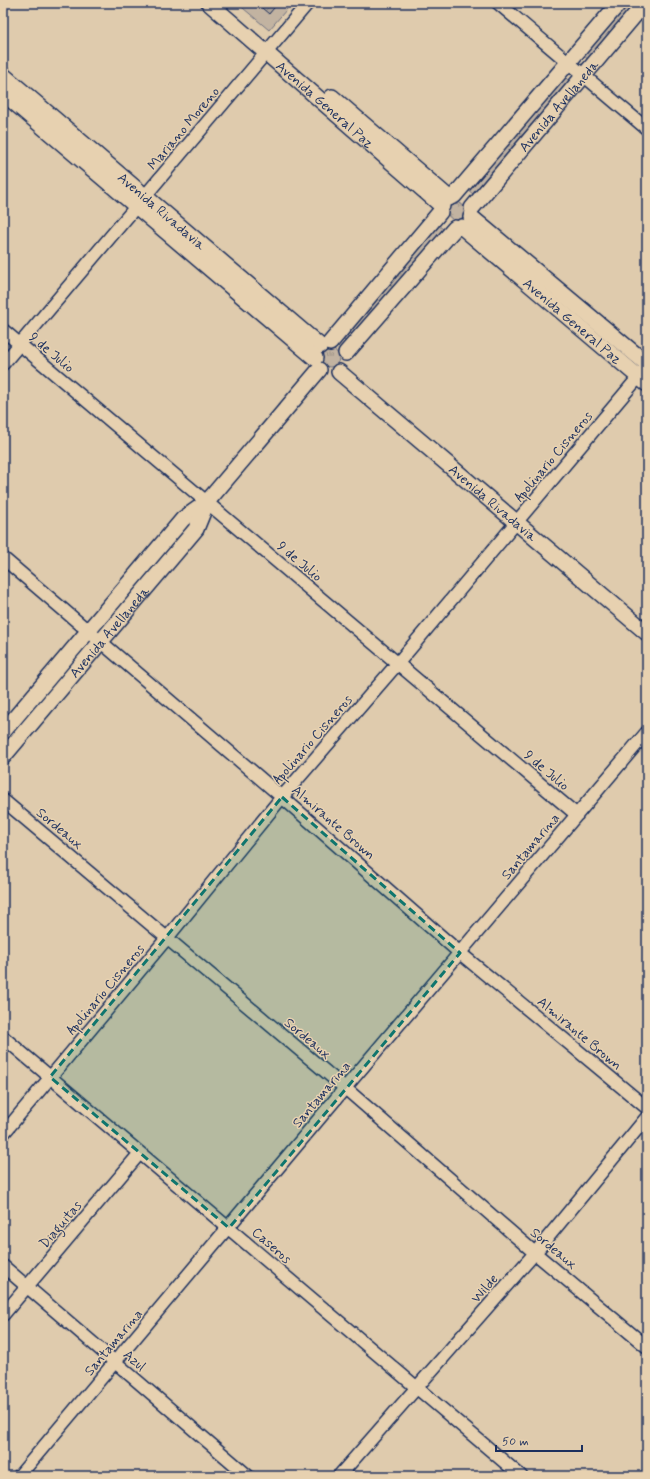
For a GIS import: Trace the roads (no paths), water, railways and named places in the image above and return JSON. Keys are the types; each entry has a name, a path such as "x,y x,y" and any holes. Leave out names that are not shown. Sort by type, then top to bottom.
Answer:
{"main road":[{"name":"Avenida General Paz","path":"209,3 270,49"},
{"name":"Avenida General Paz","path":"223,3 270,49 446,203"},
{"name":"Avenida Avellaneda","path":"3,757 196,529 207,502 321,354 446,203 619,3"},
{"name":"Avenida Avellaneda","path":"344,363 645,3"},
{"name":"Avenida Rivadavia","path":"3,75 141,201 321,354 341,347 344,363 647,633"},
{"name":"Avenida Rivadavia","path":"3,93 141,201"},
{"path":"465,199 470,204 465,220 445,223 446,203 465,199"},
{"name":"Avenida General Paz","path":"465,220 645,373"},
{"path":"321,354 329,374 344,363"},
{"name":"Avenida Avellaneda","path":"3,732 183,518 207,502"},
{"name":"Avenida Rivadavia","path":"520,519 647,620"}],"street":[{"name":"Mariano Moreno","path":"3,364 308,3"},
{"path":"498,3 647,129"},
{"name":"9 de Julio","path":"3,330 577,814"},
{"name":"Apolinario Cisneros","path":"3,1134 167,938 282,797 645,373"},
{"name":"Almirante Brown","path":"3,558 89,630 460,953 647,1108"},
{"name":"Santamarina","path":"20,1476 345,1088 647,732"},
{"name":"Sordeaux","path":"3,800 345,1088 535,1253 647,1346"},
{"name":"Caseros","path":"3,1037 521,1476"},
{"name":"Wilde","path":"339,1476 535,1253 647,1117"},
{"name":"Diaguitas","path":"3,1315 140,1153"},
{"name":"Azul","path":"3,1266 248,1476"}]}
